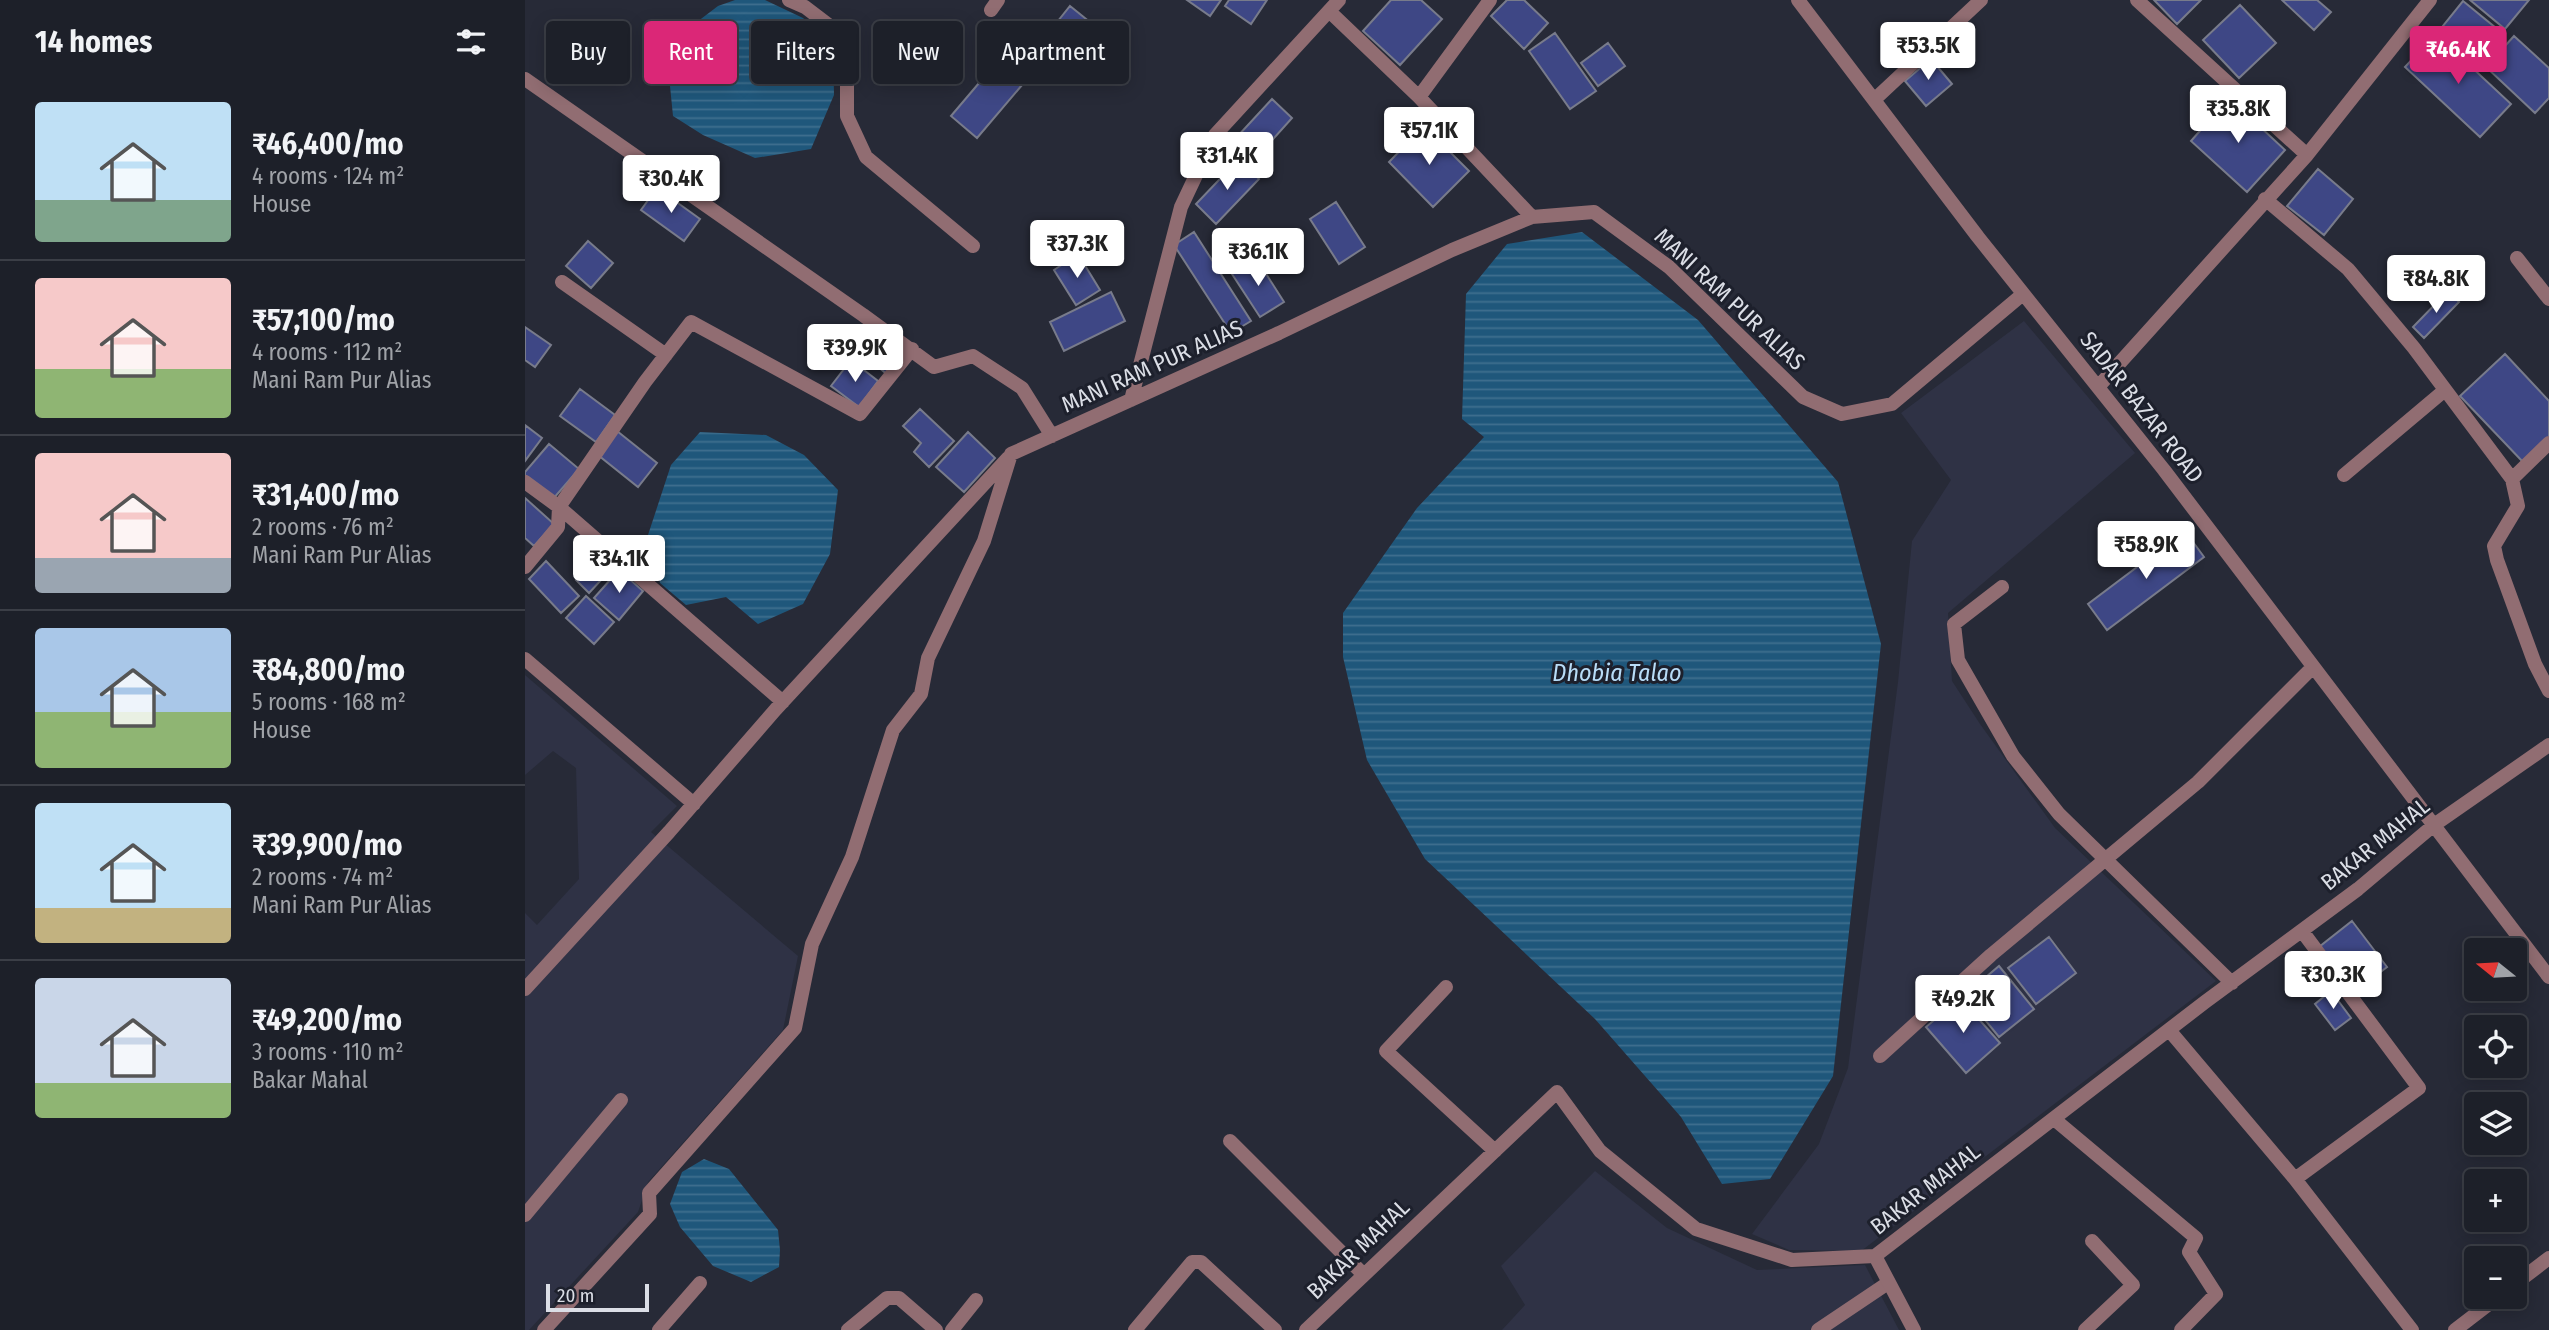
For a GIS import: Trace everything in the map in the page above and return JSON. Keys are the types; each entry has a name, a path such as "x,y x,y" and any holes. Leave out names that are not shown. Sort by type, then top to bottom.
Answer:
{"street":[{"path":"789,0 805,8 847,39 846,116 866,157 972,246"},
{"path":"1131,400 1181,207 1215,135 1339,0"},
{"path":"1419,97 1490,0"},
{"name":"SADAR BAZAR ROAD","path":"1798,0 2549,977"},
{"path":"1874,100 1981,0"},
{"path":"2137,0 2307,155"},
{"path":"2098,387 2307,155 2430,0"},
{"path":"1329,11 1419,97 1532,217"},
{"path":"525,79 934,367 973,356 1022,388 1052,436"},
{"path":"2265,199 2349,269 2414,348 2512,479 2518,506 2494,546 2535,664 2549,691"},
{"name":"MANI RAM PUR ALIAS","path":"1011,454 1279,334 1452,250 1532,217 1594,212 1669,267 1803,397 1842,414 1892,404 2023,294"},
{"path":"2517,258 2549,299"},
{"path":"562,282 666,355"},
{"path":"525,567 558,527 559,507 691,322 860,414 912,349"},
{"path":"2344,475 2445,390"},
{"path":"2512,479 2549,443"},
{"path":"544,1330 650,1214 649,1193 795,1028 812,944 852,857 893,730 921,694 928,658 984,541 1011,454"},
{"path":"525,989 1011,454"},
{"path":"525,482 559,507 783,702"},
{"path":"2002,587 1954,624 1958,660 2014,756 2059,814 2232,983"},
{"path":"525,659 694,804"},
{"path":"1880,1056 1991,956 2198,782 2313,667"},
{"name":"BAKAR MAHAL","path":"1306,1330 1557,1092 1600,1152 1696,1228 1792,1260 1875,1256 2358,889 2434,825 2549,745"},
{"path":"2295,1179 2419,1088 2302,931"},
{"path":"1446,987 1386,1051 1495,1151"},
{"path":"2169,1030 2295,1179 2412,1330"},
{"path":"525,1216 621,1100"},
{"path":"2054,1119 2196,1238 2189,1252 2216,1294 2181,1330"},
{"path":"1230,1141 1364,1275"},
{"path":"2085,1330 2133,1285 2091,1241"},
{"path":"1875,1256 1915,1330"},
{"path":"2527,1275 2549,1258"},
{"path":"1135,1330 1192,1262 1197,1261 1275,1330"},
{"path":"659,1330 701,1283"},
{"path":"1818,1330 1888,1283"},
{"path":"848,1330 887,1298 899,1298 936,1330"},
{"path":"952,1330 976,1300"},
{"path":"2455,1330 2482,1309"}],"shaded area":[{"path":"2024,321 2135,453 1948,613 1952,681 2055,828 2216,981 1861,1251 1789,1250 1752,1234 1819,1144 1848,1068 1898,682 1912,541 1951,480 1901,413"},
{"path":"525,675 677,806 651,832 798,956 783,1030 648,1182 638,1212 529,1330 525,1330 525,913 537,925 579,879 576,768 553,751 525,775"},
{"path":"1595,1171 1667,1228 1757,1270 1865,1265 1899,1330 1502,1330 1525,1305 1501,1266"}],"water":[{"path":"735,0 765,0 806,21 751,21 751,84 834,84 834,95 811,149 755,158 703,135 673,116 670,84 737,84 737,21 698,21 718,6"},
{"name":"Dhobia Talao","path":"1582,232 1698,320 1838,482 1881,644 1833,1076 1770,1179 1722,1184 1681,1117 1595,1019 1425,859 1367,760 1343,657 1343,613 1417,508 1484,437 1462,419 1466,294 1507,244"},
{"path":"700,432 766,435 804,455 838,490 830,554 803,604 758,624 726,597 686,605 660,583 648,535 671,465"},
{"path":"704,1159 729,1169 778,1230 779,1267 751,1282 713,1266 680,1227 670,1204 682,1172"}],"building":[{"path":"1187,0 1221,0 1210,16"},
{"path":"1229,0 1267,0 1251,24 1225,6"},
{"path":"1391,0 1421,0 1442,19 1400,65 1363,31"},
{"path":"1507,0 1524,0 1548,23 1524,49 1491,16"},
{"path":"2154,0 2201,0 2177,24"},
{"path":"2282,0 2317,0 2331,12 2314,30"},
{"path":"2470,0 2529,0 2505,29"},
{"path":"2463,1 2502,33 2481,59 2442,27"},
{"path":"2240,5 2276,43 2239,78 2203,40"},
{"path":"1070,6 1089,21 1058,21"},
{"path":"1555,33 1596,91 1570,109 1529,51"},
{"path":"2436,34 2511,104 2480,137 2405,67"},
{"path":"2514,36 2549,68 2549,98 2535,113 2486,67"},
{"path":"1608,43 1625,66 1598,86 1581,63"},
{"path":"1931,59 1952,84 1926,106 1905,81"},
{"path":"978,84 1023,84 977,138 951,116"},
{"path":"2229,98 2285,150 2247,192 2191,141"},
{"path":"1272,99 1292,118 1257,157 1236,138"},
{"path":"1424,126 1469,171 1433,207 1389,162"},
{"path":"1239,159 1259,179 1216,224 1196,204"},
{"path":"2318,169 2353,199 2324,235 2287,206"},
{"path":"657,188 700,219 684,241 641,210"},
{"path":"1336,202 1365,247 1339,264 1310,219"},
{"path":"1194,232 1251,321 1231,333 1174,245"},
{"path":"588,241 613,263 591,288 566,266"},
{"path":"1078,254 1100,290 1076,305 1054,270"},
{"path":"1256,258 1284,302 1260,317 1232,274"},
{"path":"2448,291 2459,302 2424,338 2413,327"},
{"path":"1111,292 1125,321 1064,351 1050,322"},
{"path":"873,323 907,350 888,375 854,347"},
{"path":"525,327 551,345 535,367 525,360"},
{"path":"2505,354 2549,401 2549,437 2523,462 2460,396"},
{"path":"851,360 878,381 859,407 831,386"},
{"path":"580,389 615,415 596,442 560,416"},
{"path":"920,409 954,441 929,467 914,452 921,443 903,426"},
{"path":"525,425 542,438 525,461"},
{"path":"617,431 657,463 638,487 598,455"},
{"path":"968,432 995,458 964,492 936,467"},
{"path":"549,444 579,469 553,499 525,475"},
{"path":"525,498 554,524 534,546 525,538"},
{"path":"2185,531 2204,557 2107,630 2088,604"},
{"path":"603,553 615,565 589,593 576,580"},
{"path":"546,561 579,596 561,613 529,579"},
{"path":"619,570 643,591 619,620 594,598"},
{"path":"586,596 614,622 594,644 566,618"},
{"path":"2352,921 2387,967 2353,993 2319,947"},
{"path":"2049,937 2076,973 2036,1004 2008,968"},
{"path":"1999,966 2034,1009 1999,1037 1965,995"},
{"path":"2331,991 2351,1018 2335,1030 2315,1004"},
{"path":"1960,998 2000,1043 1966,1073 1926,1027"}]}
